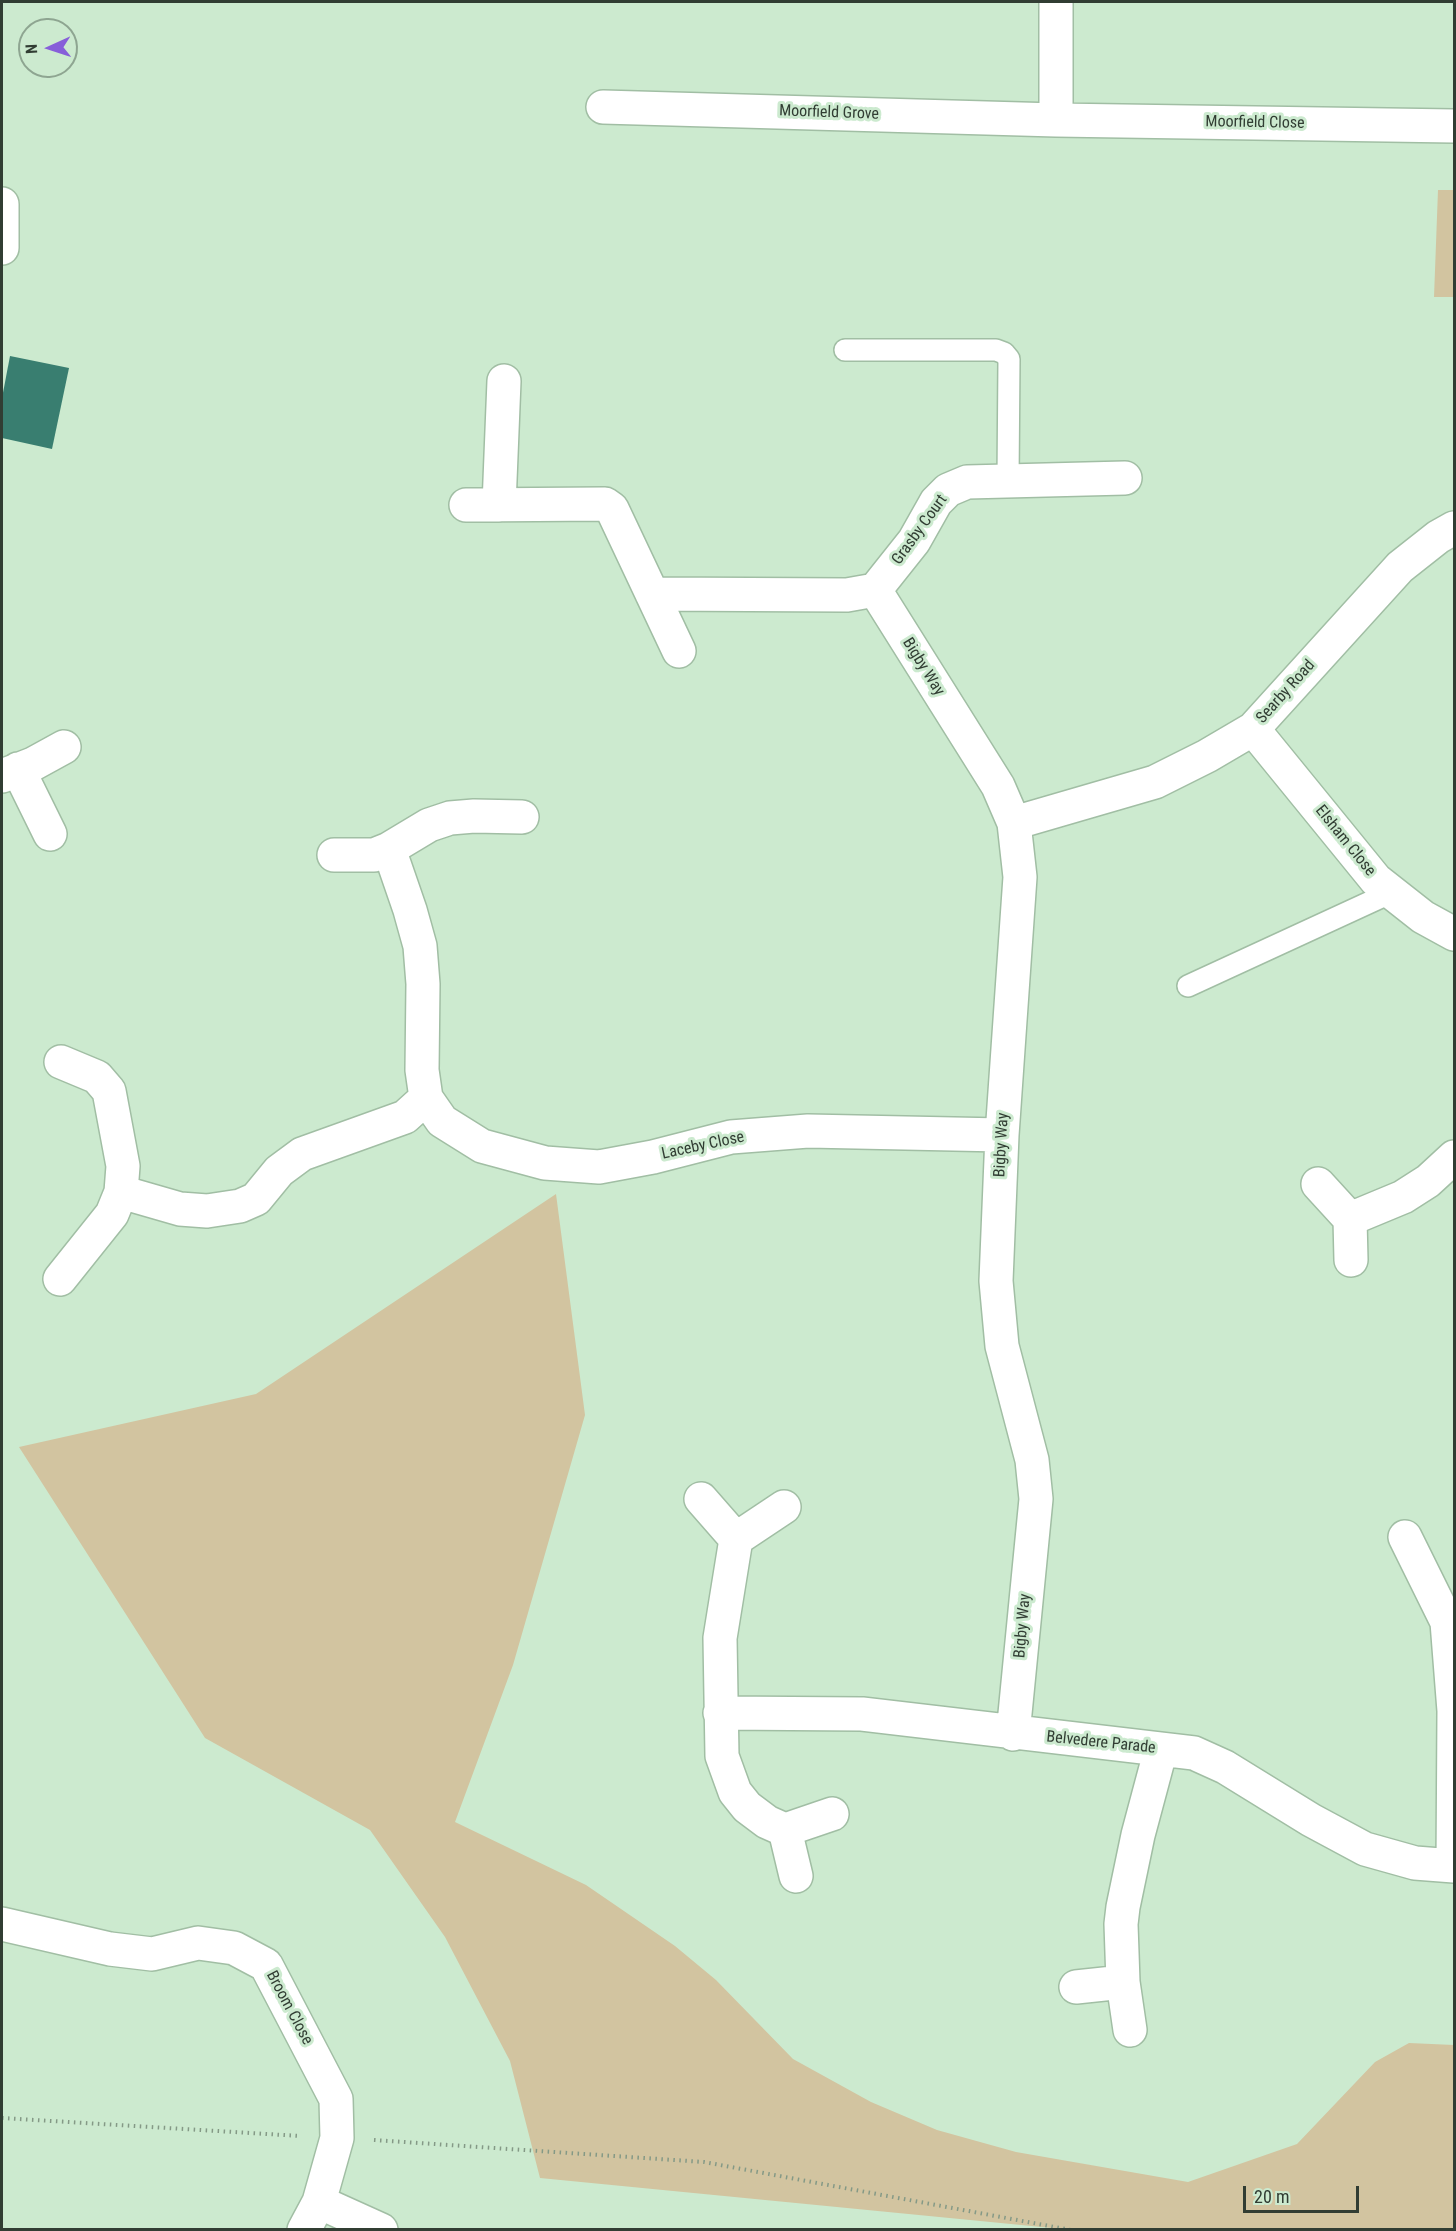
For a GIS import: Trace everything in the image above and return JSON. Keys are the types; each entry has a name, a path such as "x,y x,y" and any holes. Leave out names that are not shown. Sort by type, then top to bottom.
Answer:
{"street":[{"path":"1056,2 1056,120"},
{"name":"Moorfield Grove","path":"603,107 1056,120"},
{"name":"Moorfield Close","path":"1056,120 1455,126"},
{"path":"2,204 2,248"},
{"path":"500,505 504,381"},
{"name":"Grasby Court","path":"875,590 914,541 936,502 948,490 967,482 1125,478"},
{"path":"466,505 605,504 612,509 679,651"},
{"name":"Searby Road","path":"1014,823 1155,782 1207,756 1252,729 1401,567 1438,537 1455,528"},
{"path":"652,594 847,596 875,590"},
{"name":"Bigby Way","path":"875,590 998,786 1014,823 1020,877 1002,1135 996,1281 1002,1346 1032,1460 1036,1500 1013,1734"},
{"name":"Elsham Close","path":"1252,729 1376,880 1423,917 1455,934"},
{"path":"50,834 10,772 33,764 64,747"},
{"path":"334,855 374,855 389,849 429,825 450,819 474,816 522,817"},
{"name":"Laceby Close","path":"389,849 420,946 423,984 422,1070 426,1098 442,1121 482,1146 545,1163 598,1167 653,1157 731,1137 808,1131 1002,1135"},
{"path":"60,1279 112,1214 121,1192 123,1166 109,1091 97,1077 62,1062"},
{"path":"121,1192 180,1209 207,1210 240,1206 256,1199 279,1171 303,1154 405,1117 426,1098"},
{"path":"1350,1219 1403,1197 1428,1181 1455,1157"},
{"path":"1318,1184 1350,1219 1351,1260"},
{"path":"701,1499 736,1539"},
{"path":"784,1507 736,1539 720,1638 722,1756 735,1792 747,1807 767,1822 785,1830 832,1814"},
{"path":"1405,1537 1447,1622 1454,1711 1454,1866"},
{"name":"Belvedere Parade","path":"720,1713 862,1714 1013,1734 1194,1753 1225,1767 1311,1820 1365,1849 1415,1863 1454,1866"},
{"path":"1130,2030 1123,1982 1122,1906 1161,1749"},
{"path":"785,1830 796,1876"},
{"name":"Broom Close","path":"2,1924 110,1949 152,1954 198,1943 234,1948 266,1965 336,2099 337,2138 311,2216"},
{"path":"1076,1987 1123,1982"},
{"path":"311,2216 381,2229"}],"lane":[{"path":"845,350 996,350 1004,353 1009,359 1008,481"},
{"path":"1188,986 1392,892"}],"path":[{"path":"2,2118 704,2162 1071,2229"}],"shaded area":[{"path":"1438,190 1454,190 1454,297 1434,297"},
{"path":"556,1194 585,1415 513,1665 455,1822 586,1885 675,1946 716,1980 793,2059 871,2102 937,2130 1016,2152 1188,2182 1297,2144 1375,2062 1409,2043 1454,2045 1454,2229 1062,2229 540,2178 510,2061 445,1937 370,1830 205,1738 19,1447 256,1394"}],"building":[{"path":"10,356 69,368 52,449 2,438 2,398"}]}
